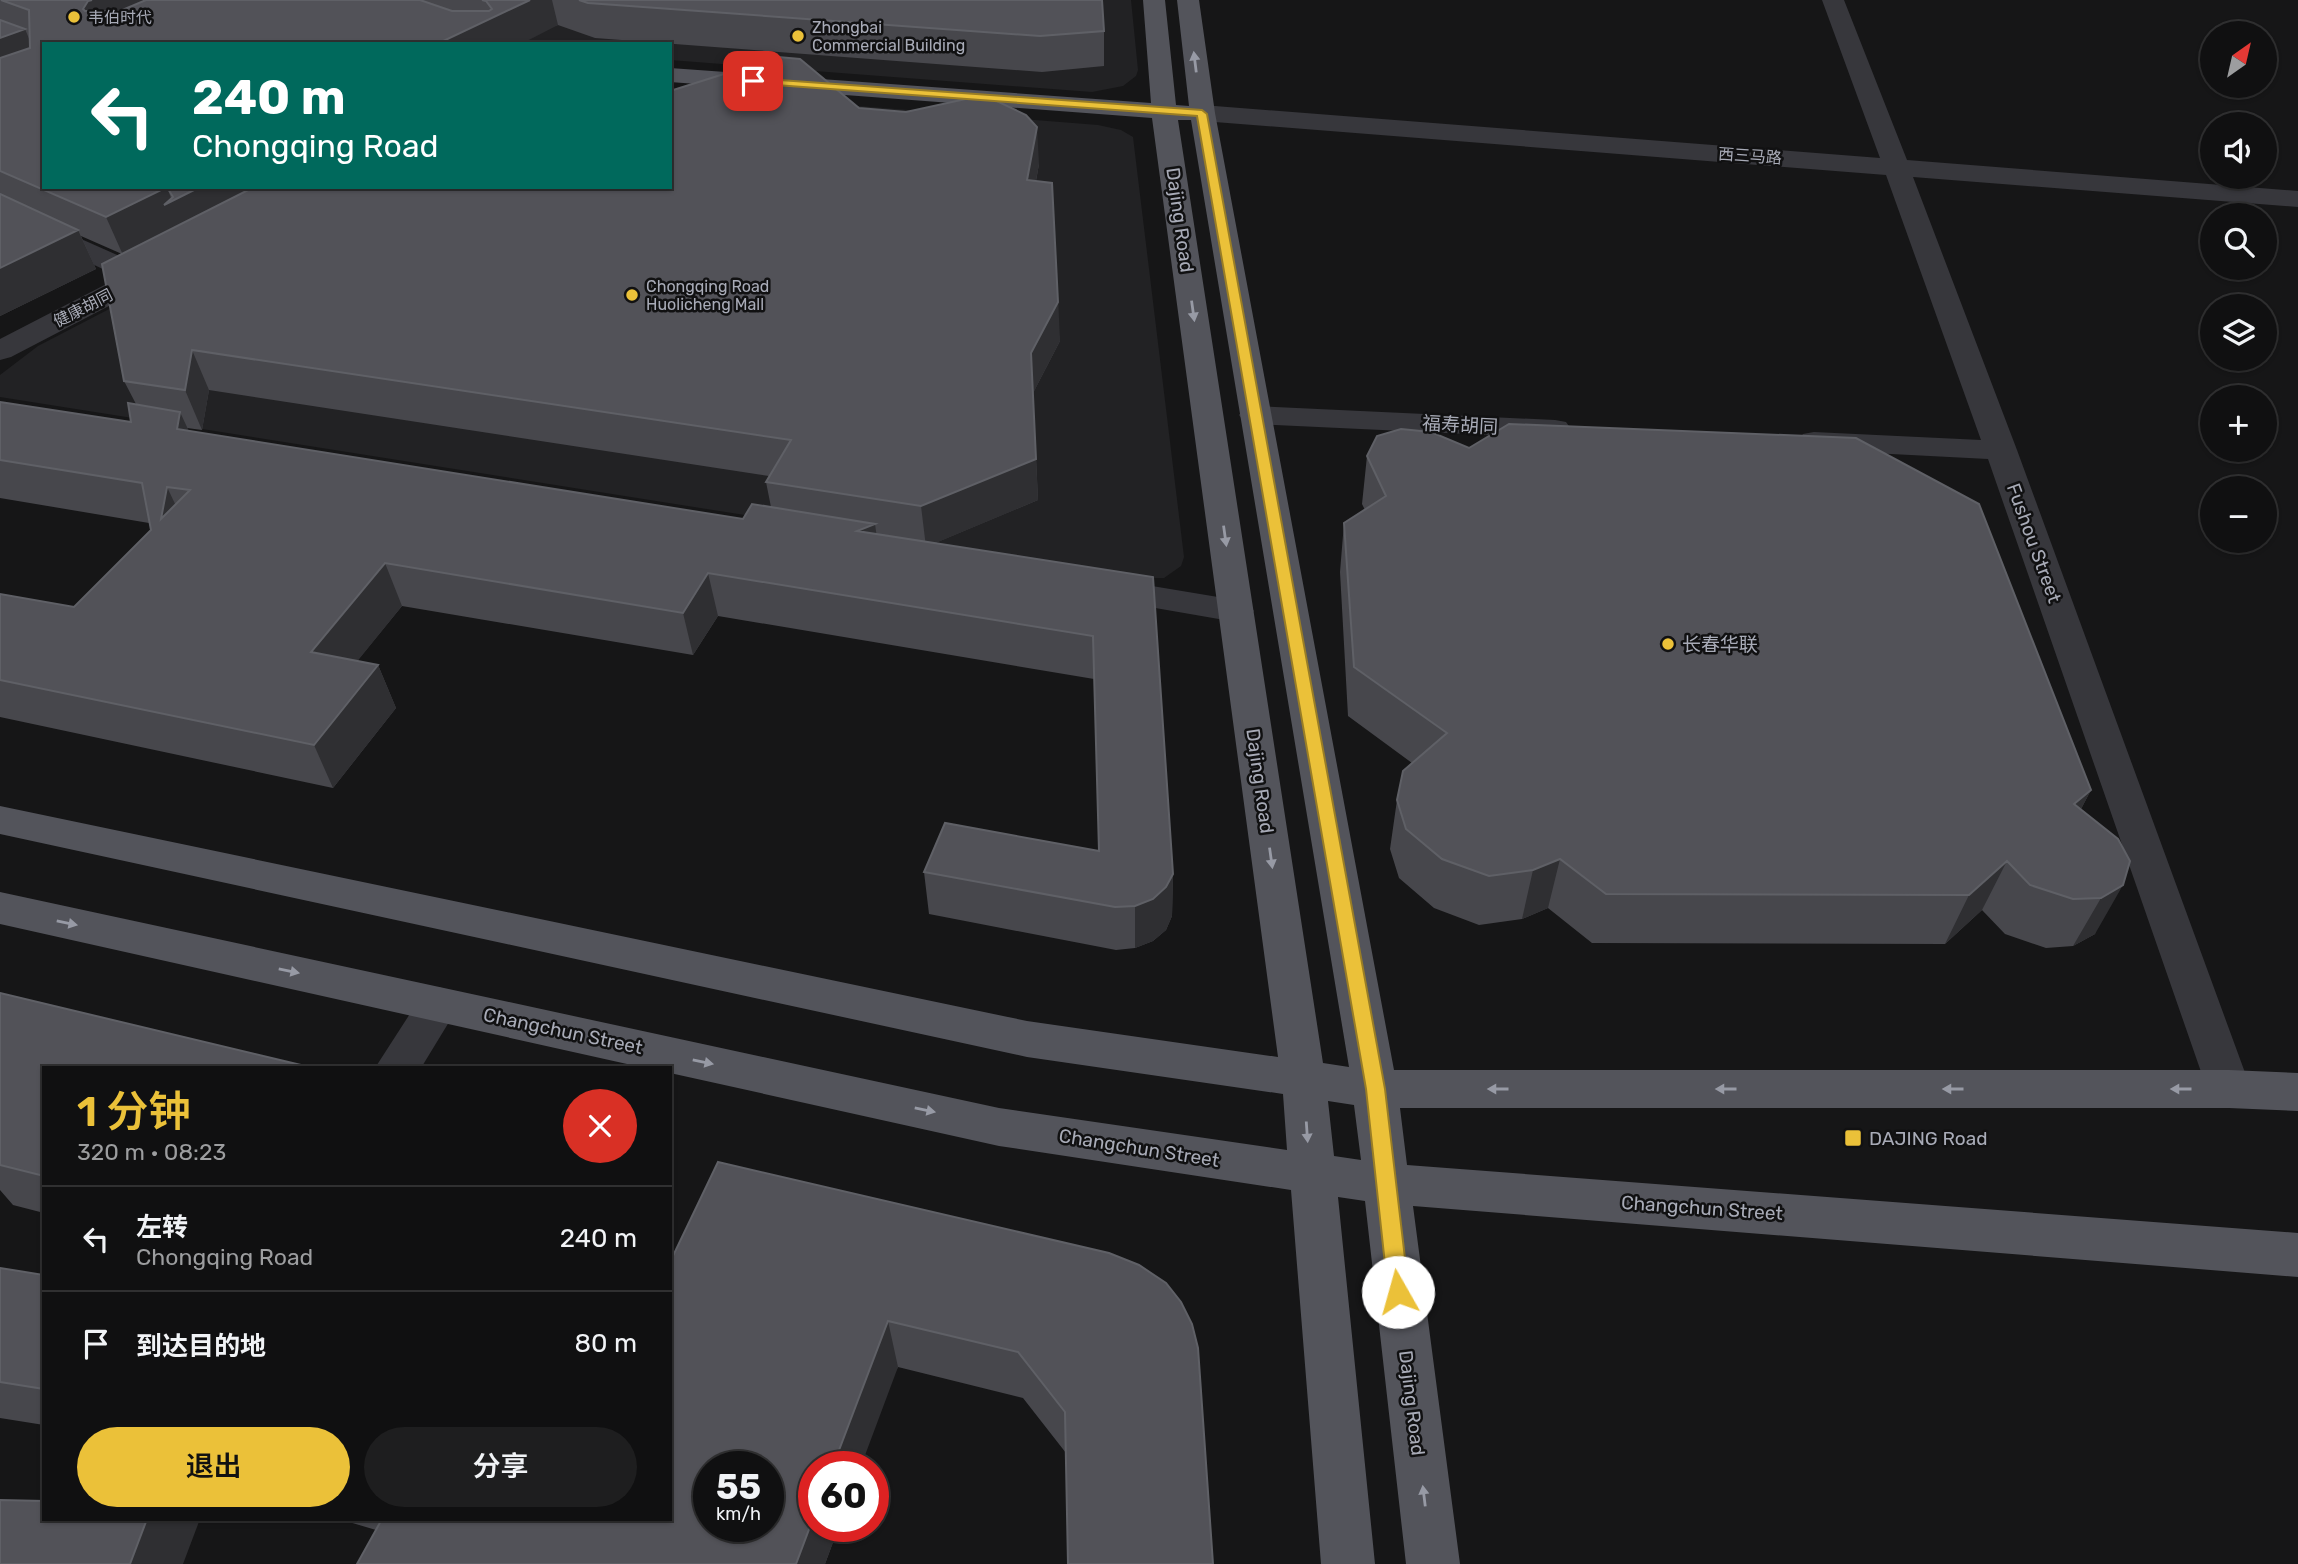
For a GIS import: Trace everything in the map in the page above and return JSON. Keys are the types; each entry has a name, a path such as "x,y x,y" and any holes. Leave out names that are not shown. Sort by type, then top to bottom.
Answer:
{"main road":[{"name":"Dajing Road","path":"1154,0 1164,112 1304,1080 1310,1174 1348,1564"},
{"name":"Dajing Road","path":"1188,0 1202,114 1375,1089 1433,1564"},
{"path":"672,75 1202,114"},
{"path":"0,820 1027,1039 1375,1089 2229,1089 2298,1092"},
{"name":"Changchun Street","path":"0,908 999,1127 1310,1174 1385,1184 2298,1255"}],"street":[{"name":"Fushou Street","path":"1833,0 1898,167 2001,450 2229,1089"},
{"name":"西三马路","path":"1202,114 2298,199"},
{"path":"0,211 143,277"},
{"name":"健康胡同","path":"0,351 180,257"},
{"name":"福寿胡同","path":"1255,415 1587,431"},
{"path":"1780,440 2001,450"},
{"path":"1071,584 1236,611"},
{"path":"398,1066 439,1004"}],"shaded area":[{"name":"Zhongbai Commercial Building","path":"410,0 1131,0 1138,70 1136,76 1123,86 1092,92 672,60 672,42 533,42"},
{"name":"Chongqing Road Huolicheng Mall","path":"672,91 1098,125 1121,130 1133,137 1184,557 1181,566 1164,578 1142,578 0,397 0,375 38,346 340,189 672,189"}],"building":[{"path":"1,0 92,0 88,1 83,9 85,11 120,11 146,0 420,0 452,11 489,11 492,9 482,0 530,0 441,42 42,42 42,189 163,189 106,217 0,171 0,58 30,48 29,10"},
{"path":"579,0 1102,0 1104,31 1040,36 588,3"},
{"path":"0,20 25,29 0,38"},
{"name":"Chongqing Road Huolicheng Mall","path":"778,57 800,59 859,108 906,112 984,95 1026,115 1037,127 1027,180 1052,183 1058,302 1031,353 1036,459 921,506 766,482 791,440 192,350 185,390 124,381 102,264 250,189 672,189 672,90"},
{"path":"168,189 196,189 164,205 173,197"},
{"path":"0,194 78,230 0,268"},
{"path":"0,402 131,422 128,403 180,412 177,429 743,519 752,504 875,524 857,531 1153,577 1173,874 1166,887 1153,899 1135,906 1115,907 924,872 945,823 1099,851 1093,636 708,573 683,613 385,563 311,652 378,665 314,745 0,680 0,594 74,607 151,530 142,483 0,460","holes":["167,487 190,490 161,519"]},
{"name":"长春华联","path":"1509,424 1856,438 1979,504 2091,790 2074,804 2118,839 2130,861 2123,885 2101,898 2073,899 2030,885 2007,861 1969,895 1606,894 1560,859 1533,870 1489,876 1442,859 1406,829 1397,800 1403,771 1447,733 1354,667 1344,523 1386,496 1367,456 1377,436 1401,429 1431,432 1469,448"},
{"path":"0,993 305,1066 42,1066 42,1176 0,1165"},
{"path":"718,1162 1109,1253 1139,1265 1166,1283 1181,1302 1192,1324 1198,1348 1213,1564 1068,1564 1065,1412 1018,1352 888,1321 839,1451 798,1451 798,1542 804,1542 796,1564 357,1564 381,1521 672,1521 672,1258"},
{"path":"0,1268 42,1275 42,1389 0,1382"},
{"path":"0,1500 42,1501 42,1521 146,1521 130,1564 0,1564"}],"place":[{"name":"韦伯时代","path":"74,17"},
{"name":"Zhongbai Commercial Building","path":"798,36"},
{"name":"Chongqing Road Huolicheng Mall","path":"632,295"},
{"name":"长春华联","path":"1668,644"},
{"name":"DAJING Road","path":"1853,1138"}],"route":[{"path":"753,81 1202,114 1375,1089 1398,1292"}]}
